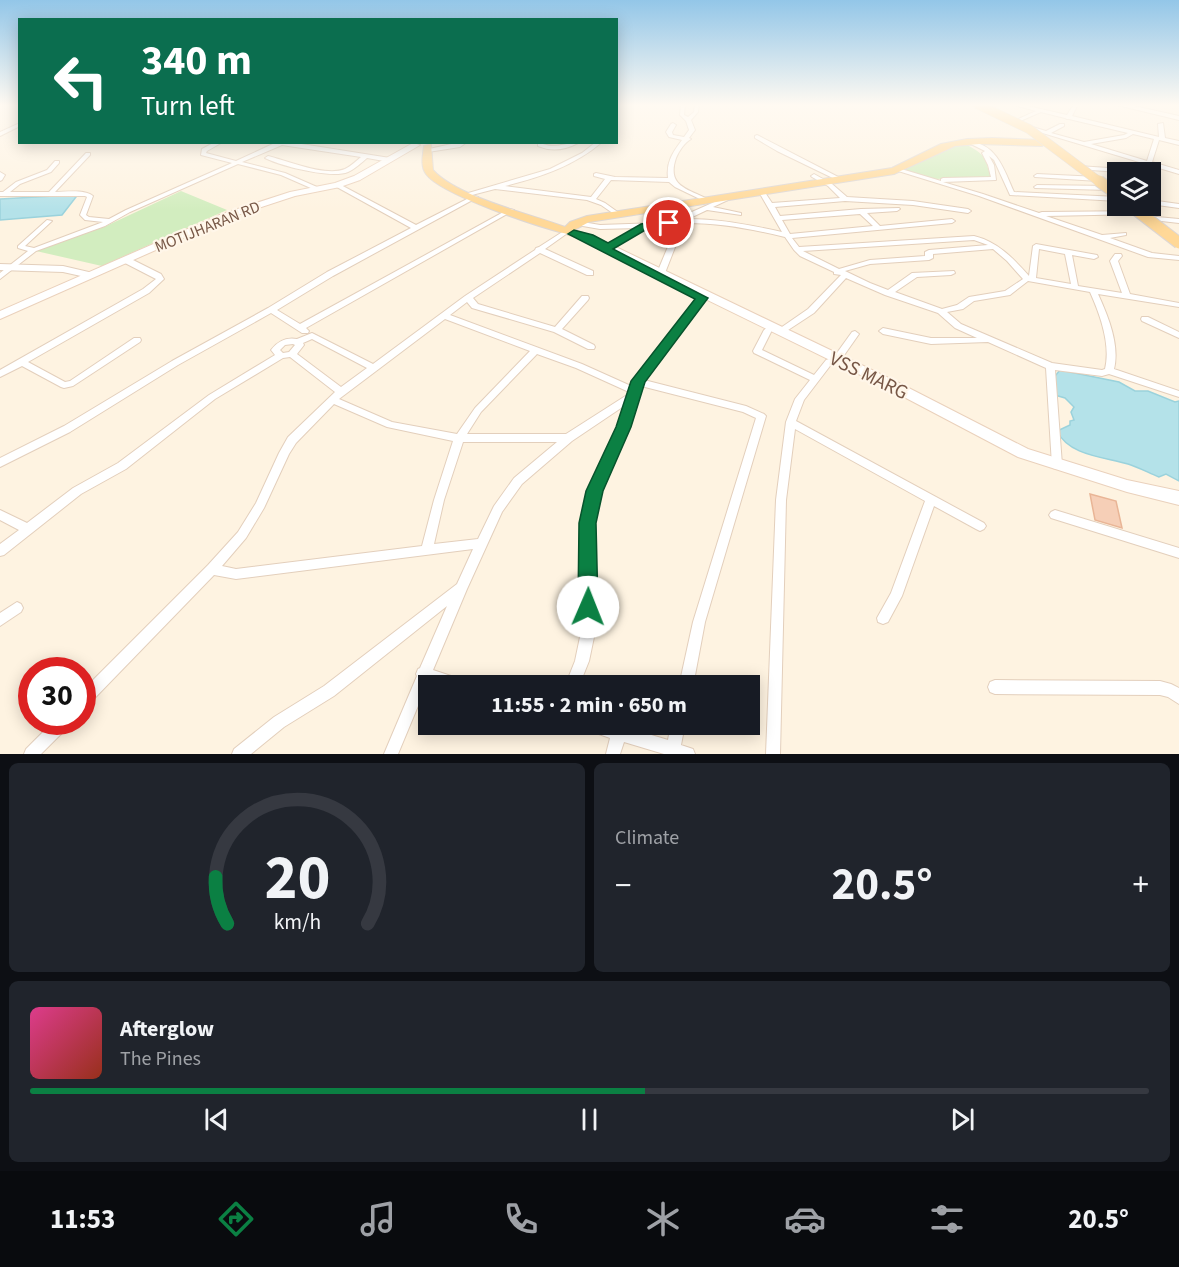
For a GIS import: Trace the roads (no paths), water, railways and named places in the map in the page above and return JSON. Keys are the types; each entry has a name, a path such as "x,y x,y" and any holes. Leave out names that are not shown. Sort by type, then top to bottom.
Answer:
{"main road":[{"path":"1042,139 1107,189"},
{"path":"1047,140 1075,168 1107,190"},
{"path":"526,216 576,226 617,214 707,205 728,198 819,179 841,180 892,172 944,146 969,143 1047,140 1107,188"},
{"path":"416,144 429,146 427,166 432,176 471,196 526,216 576,226 702,298 1021,456 1072,478 1179,506"},
{"name":"MOTIJHARAN RD","path":"0,315 225,216 365,175 416,144"},
{"path":"1140,216 1179,249"},
{"path":"1144,216 1179,242"},
{"path":"1144,216 1179,242"},
{"name":"VSS MARG","path":"576,226 589,238 782,331 829,359"},
{"path":"1021,456 1179,498"}],"street":[{"path":"688,139 674,155 670,170 671,180 707,205 739,214"},
{"path":"761,139 841,180"},
{"path":"1083,144 1109,139"},
{"path":"1152,162 1159,139"},
{"path":"1160,139 1179,143"},
{"path":"1047,140 1072,141"},
{"path":"1047,140 1072,141 1144,162"},
{"path":"969,143 984,148 996,159 1012,194"},
{"path":"932,181 994,179 987,155 969,143"},
{"path":"216,144 204,150 205,157 237,162 283,174 315,188"},
{"path":"0,277 34,250 110,221 281,144"},
{"path":"289,144 390,160"},
{"path":"429,146 462,144"},
{"path":"541,144 547,149 572,144"},
{"path":"0,463 67,429 210,343 471,196 493,187 546,175 586,154 598,144"},
{"path":"51,193 88,154"},
{"path":"268,158 300,166 344,171 365,157"},
{"path":"2,194 18,183 49,171 57,162"},
{"path":"283,174 300,166"},
{"path":"1161,167 1179,172"},
{"path":"892,172 976,193 1151,255 1179,258"},
{"path":"0,174 2,175 0,180"},
{"path":"596,175 609,178 671,180"},
{"path":"1038,176 1107,195"},
{"path":"593,199 609,178"},
{"path":"819,179 845,199"},
{"path":"337,185 416,228"},
{"path":"493,187 593,199 617,214"},
{"path":"1037,187 1107,196"},
{"path":"762,192 772,205 796,249 841,274 941,311 958,326 1050,366 1102,373 1109,371 1179,394"},
{"path":"976,193 1107,198"},
{"path":"2,194 86,194 90,196 83,216 87,219 110,221"},
{"path":"1172,195 1179,219"},
{"path":"772,205 845,199 913,203 968,211"},
{"path":"1037,214 1107,200"},
{"path":"815,201 829,213"},
{"path":"1161,204 1176,206"},
{"path":"661,273 684,219 707,205"},
{"path":"779,218 897,209"},
{"path":"300,328 511,210"},
{"path":"861,211 879,228"},
{"path":"1161,213 1179,219"},
{"path":"96,687 212,569 253,518 292,440 337,396 468,298 538,249 576,226 645,226 684,219 747,226 789,236 950,223"},
{"path":"34,250 20,247 49,221"},
{"path":"609,247 645,226"},
{"path":"900,226 914,240"},
{"path":"1102,237 1124,234"},
{"path":"796,249 960,236 987,240 1030,279 1179,305"},
{"path":"782,331 811,311 847,267 929,258 930,252 995,247"},
{"path":"1030,279 1034,247 1094,257"},
{"path":"538,249 590,273"},
{"path":"1068,253 1075,287"},
{"path":"1118,256 1114,261 1127,296"},
{"path":"0,374 146,291 160,279 126,260"},
{"path":"0,267 63,269 90,275"},
{"path":"888,293 915,275 951,273"},
{"path":"941,311 960,307 972,299 1007,293 1030,279"},
{"path":"1093,290 1101,308 1109,342 1112,366 1109,371"},
{"path":"468,298 475,306 557,330 591,347"},
{"path":"557,330 585,298"},
{"path":"391,754 423,674 498,509 518,482 568,438 634,390 702,298"},
{"path":"271,310 312,336 374,368"},
{"path":"444,316 579,366 634,390 746,409 761,416 699,622 688,675"},
{"path":"1145,318 1179,335"},
{"path":"768,330 757,351 816,379"},
{"path":"883,331 931,341 990,340"},
{"path":"773,754 781,500 791,422 800,399 829,359 855,334"},
{"path":"281,356 276,354 277,347 288,341 299,342 312,336"},
{"path":"22,362 64,385 73,384 137,340"},
{"path":"0,551 77,491 123,466 212,397 281,356 292,354 300,348 299,342"},
{"path":"427,550 439,500 459,438 478,410 536,350"},
{"path":"292,354 337,396 390,424 459,438 568,438"},
{"path":"1050,366 1057,465"},
{"path":"576,675 587,637 588,523 594,491 624,427 634,390"},
{"path":"791,422 980,526"},
{"path":"883,618 896,596 930,499"},
{"path":"0,515 28,529"},
{"path":"1055,515 1179,553"},
{"path":"212,569 236,574 483,543"},
{"path":"239,754 279,723 329,691 461,588"},
{"path":"0,620 17,608"},
{"path":"995,687 1160,688 1171,691 1179,697"},
{"path":"31,754 50,735"},
{"path":"613,754 618,735"},
{"path":"625,735 680,752 679,735"}],"water":[{"path":"72,195 76,197 62,215 0,220 0,199"},
{"path":"1060,370 1119,382 1135,391 1148,391 1175,402 1179,401 1179,481 1166,474 1159,477 1128,464 1088,454 1070,446 1057,431 1070,425 1070,421 1074,420 1071,412 1074,407 1065,398 1051,394 1051,381"}]}
